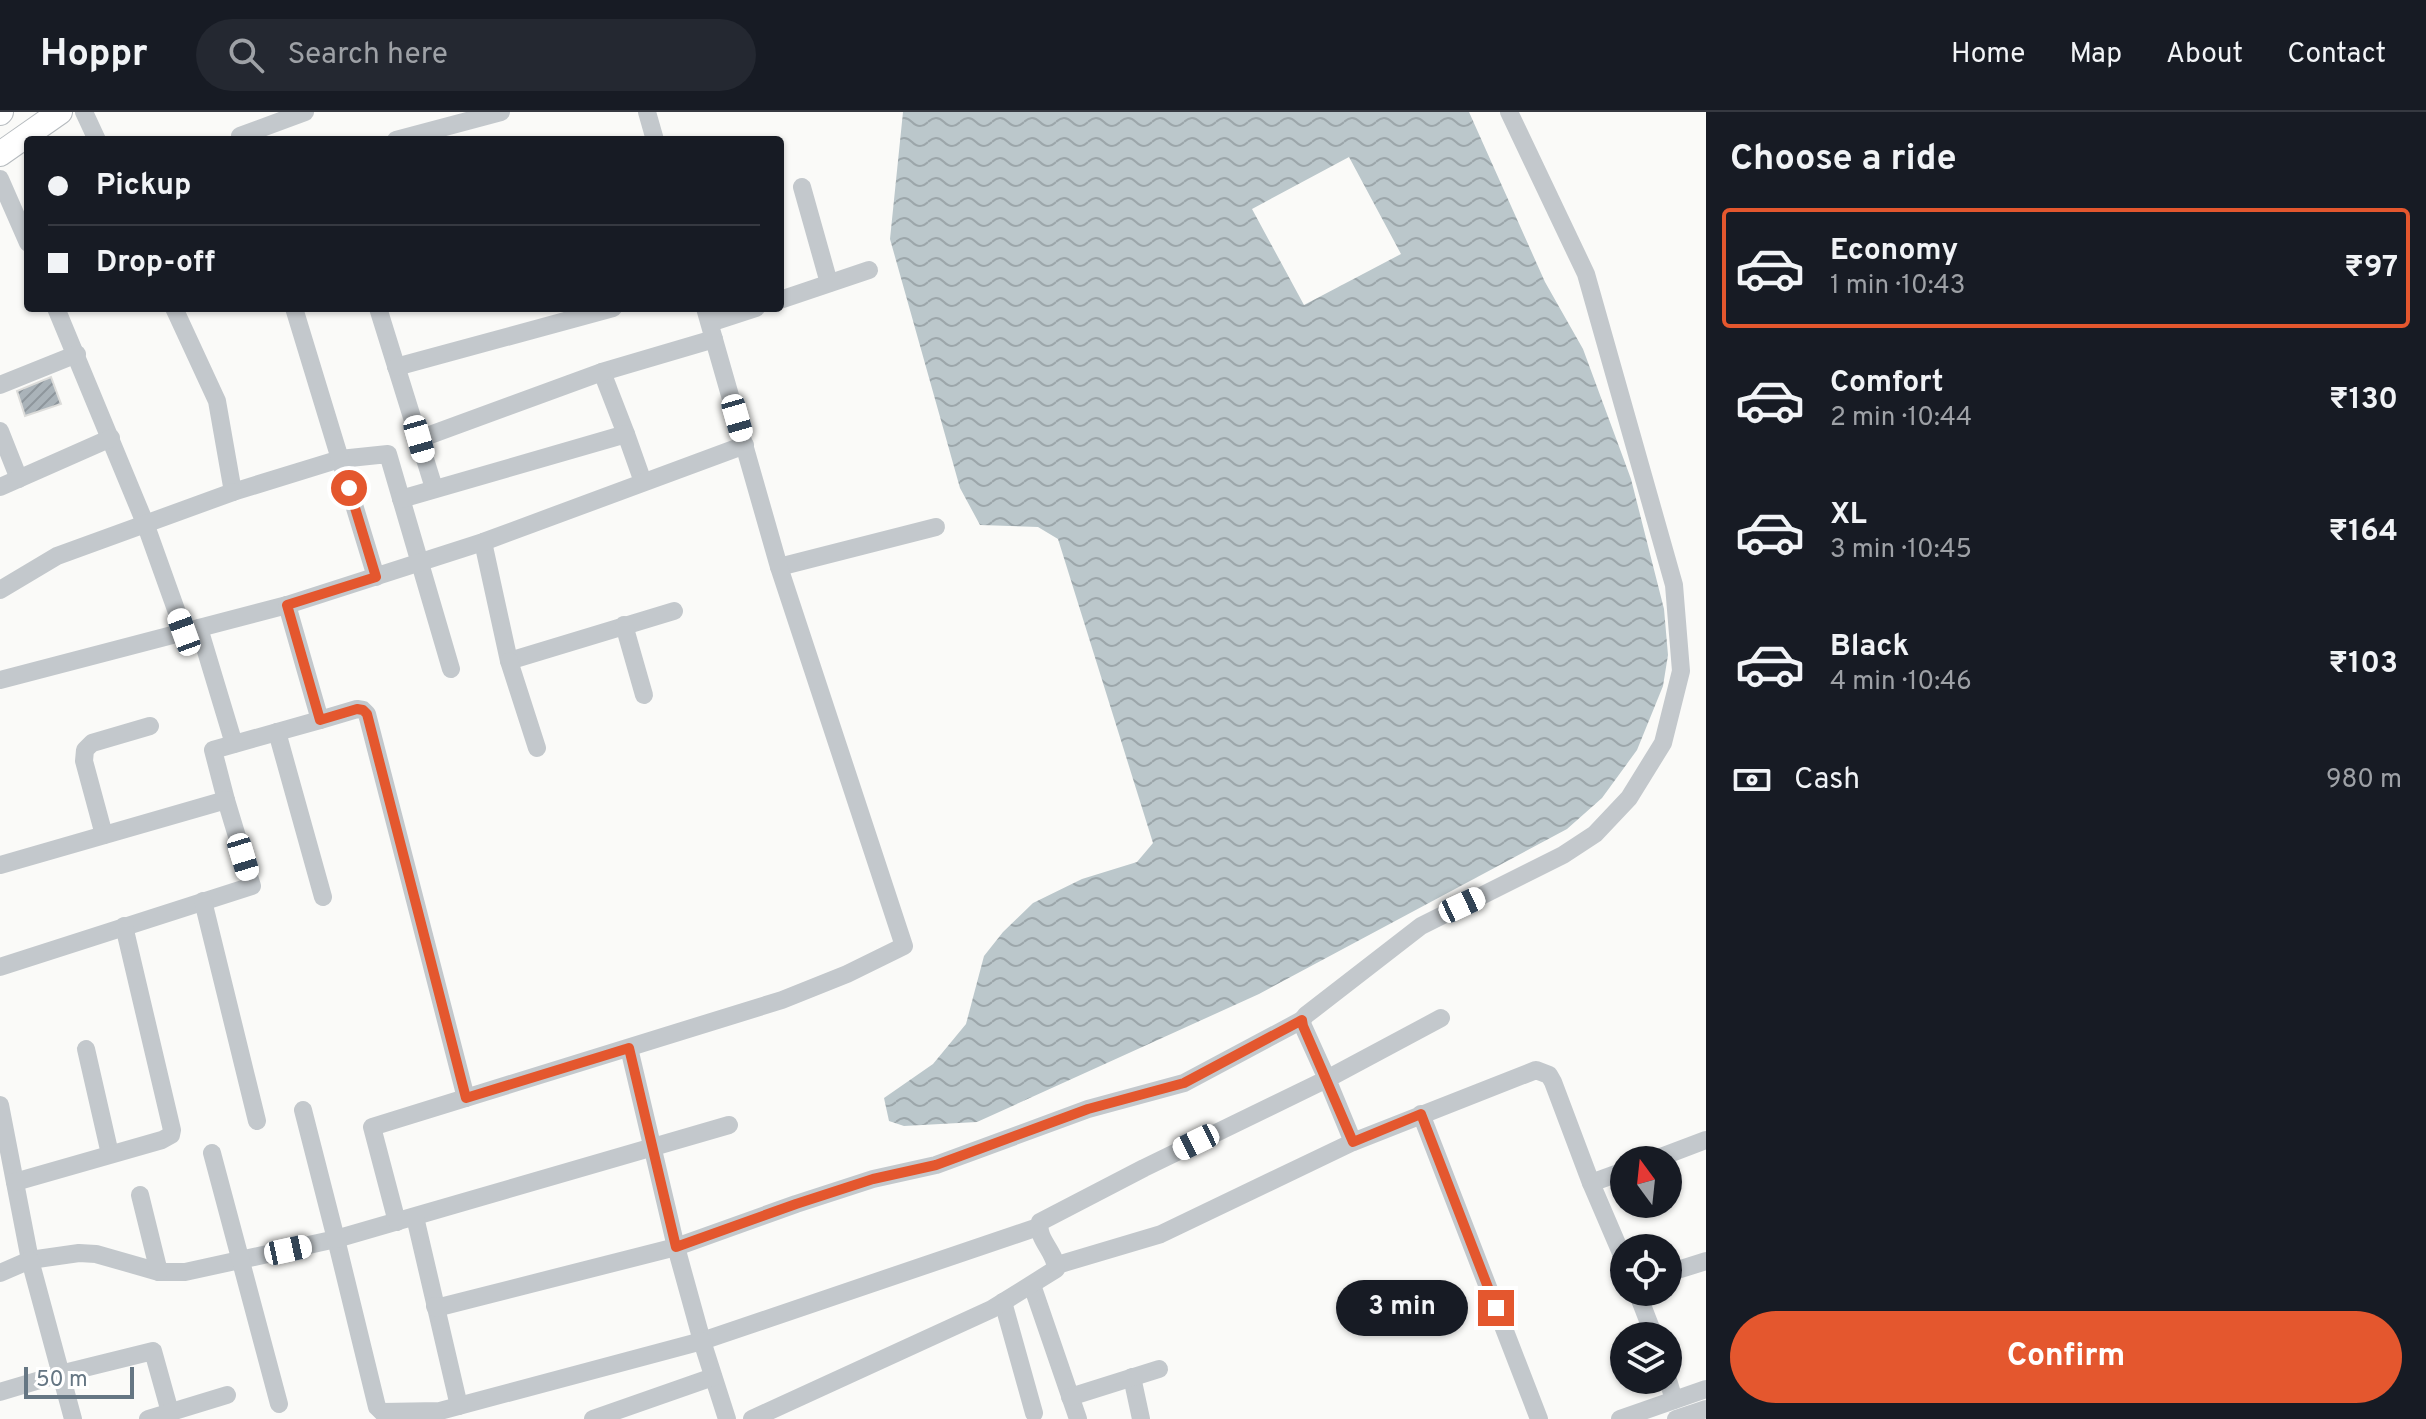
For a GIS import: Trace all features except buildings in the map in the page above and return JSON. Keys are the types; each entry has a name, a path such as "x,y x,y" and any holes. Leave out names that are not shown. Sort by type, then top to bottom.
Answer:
{"main road":[{"path":"26,136 60,112"},
{"path":"0,154 24,137"}],"street":[{"path":"84,112 95,136"},
{"path":"240,136 305,112"},
{"path":"411,136 501,112"},
{"path":"647,112 654,136"},
{"path":"436,1307 676,1247 873,1179 936,1165 1088,1109 1184,1083 1302,1020 1421,926 1563,855 1595,834 1629,798 1663,743 1681,671 1674,585 1586,274 1509,112"},
{"path":"0,179 24,234"},
{"path":"802,187 829,283"},
{"path":"784,299 869,270"},
{"path":"58,312 191,630 234,744"},
{"path":"176,312 217,401 233,492"},
{"path":"295,312 376,577"},
{"path":"379,312 434,488"},
{"path":"396,367 598,312"},
{"path":"419,439 602,372 710,323 744,312"},
{"path":"459,1406 436,1307 372,1127 782,1000 847,974 904,946 779,567 710,323"},
{"path":"0,385 77,354"},
{"path":"602,372 643,482"},
{"path":"0,431 19,479"},
{"path":"401,499 626,434"},
{"path":"0,487 111,438"},
{"path":"0,680 287,605 376,577 483,542 745,445"},
{"path":"0,590 57,556 233,492 340,459 388,454 451,669"},
{"path":"779,567 936,527"},
{"path":"483,542 509,661 537,748"},
{"path":"287,605 320,720"},
{"path":"509,661 674,611"},
{"path":"624,625 644,695"},
{"path":"0,967 252,886 213,750 357,709 363,710 367,714 466,1098"},
{"path":"104,835 84,761 85,750 92,743 150,726"},
{"path":"277,732 323,897"},
{"path":"0,865 226,800"},
{"path":"203,901 257,1121"},
{"path":"15,1182 171,1135 124,926"},
{"path":"303,1110 377,1407 391,1414 440,1411 702,1341 1038,1227 1040,1222 1144,1168 1327,1079 1441,1018"},
{"path":"1302,1020 1353,1142"},
{"path":"629,1048 676,1247 727,1419"},
{"path":"86,1049 110,1154"},
{"path":"752,1419 1003,1302 1056,1269 1057,1265 1161,1234 1353,1142 1529,1072 1543,1071 1553,1082 1613,1234"},
{"path":"0,1105 30,1260 73,1419"},
{"path":"1421,1114 1539,1419"},
{"path":"0,1273 30,1260 79,1253 96,1254 159,1272 185,1272 336,1239 729,1125"},
{"path":"1682,1149 1706,1140"},
{"path":"212,1153 279,1404"},
{"path":"1591,1183 1610,1176"},
{"path":"140,1195 159,1272"},
{"path":"1038,1227 1057,1265"},
{"path":"1682,1269 1706,1261"},
{"path":"1032,1285 1078,1419"},
{"path":"1003,1302 1034,1413"},
{"path":"0,1392 153,1351 170,1412"},
{"path":"1070,1397 1159,1369"},
{"path":"593,1419 713,1377"},
{"path":"1132,1377 1141,1419"},
{"path":"1678,1414 1706,1389"},
{"path":"1672,1394 1678,1414"},
{"path":"148,1419 227,1395"},
{"path":"1620,1419 1706,1409"}],"water":[{"path":"903,112 1469,112 1545,282 1583,349 1631,479 1664,609 1668,655 1663,686 1637,750 1602,798 1567,829 1259,994 977,1122 904,1126 889,1121 884,1098 933,1064 966,1024 984,956 1003,932 1033,903 1082,879 1137,862 1153,843 1058,539 1038,527 980,525 960,488 890,239","holes":["1349,157 1401,254 1304,305 1252,209"]}],"route":[{"path":"349,488 376,577 287,605 320,720 357,709 367,714 466,1098 629,1048 676,1247 873,1179 936,1165 1088,1109 1184,1083 1302,1020 1353,1142 1421,1114 1496,1308"}]}
